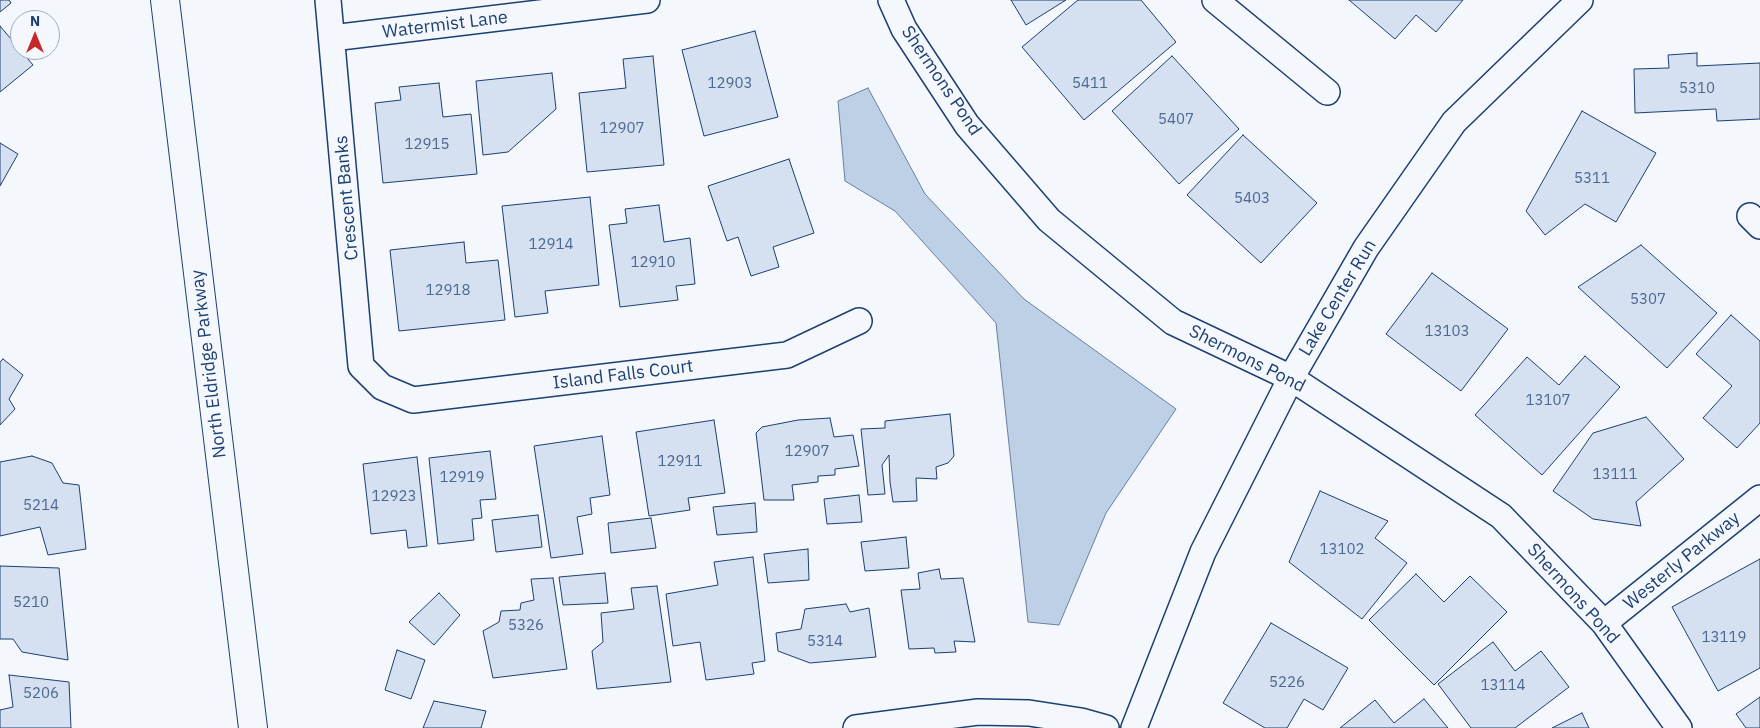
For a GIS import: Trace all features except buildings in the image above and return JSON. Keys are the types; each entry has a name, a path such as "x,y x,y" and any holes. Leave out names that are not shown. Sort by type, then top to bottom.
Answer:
{"main road":[{"name":"North Eldridge Parkway","path":"165,0 253,728"}],"street":[{"name":"Crescent Banks","path":"328,0 362,366 382,387"},
{"name":"Watermist Lane","path":"332,38 648,0"},
{"name":"Shermons Pond","path":"891,0 904,29 967,125 1049,220 1173,322 1291,378 1501,516 1604,623 1678,728"},
{"path":"1215,0 1327,92"},
{"name":"Lake Center Run","path":"1134,728 1203,552 1291,378 1366,248 1454,122 1580,0"},
{"name":"Island Falls Court","path":"382,387 414,400 787,355 859,321"},
{"name":"Westerly Parkway","path":"1604,623 1760,498"},
{"path":"856,728 978,712 1029,713 1081,721 1106,728"}],"water":[{"path":"868,88 925,194 1024,299 1176,409 1106,513 1059,625 1028,622 996,323 895,211 845,181 838,101"}]}
